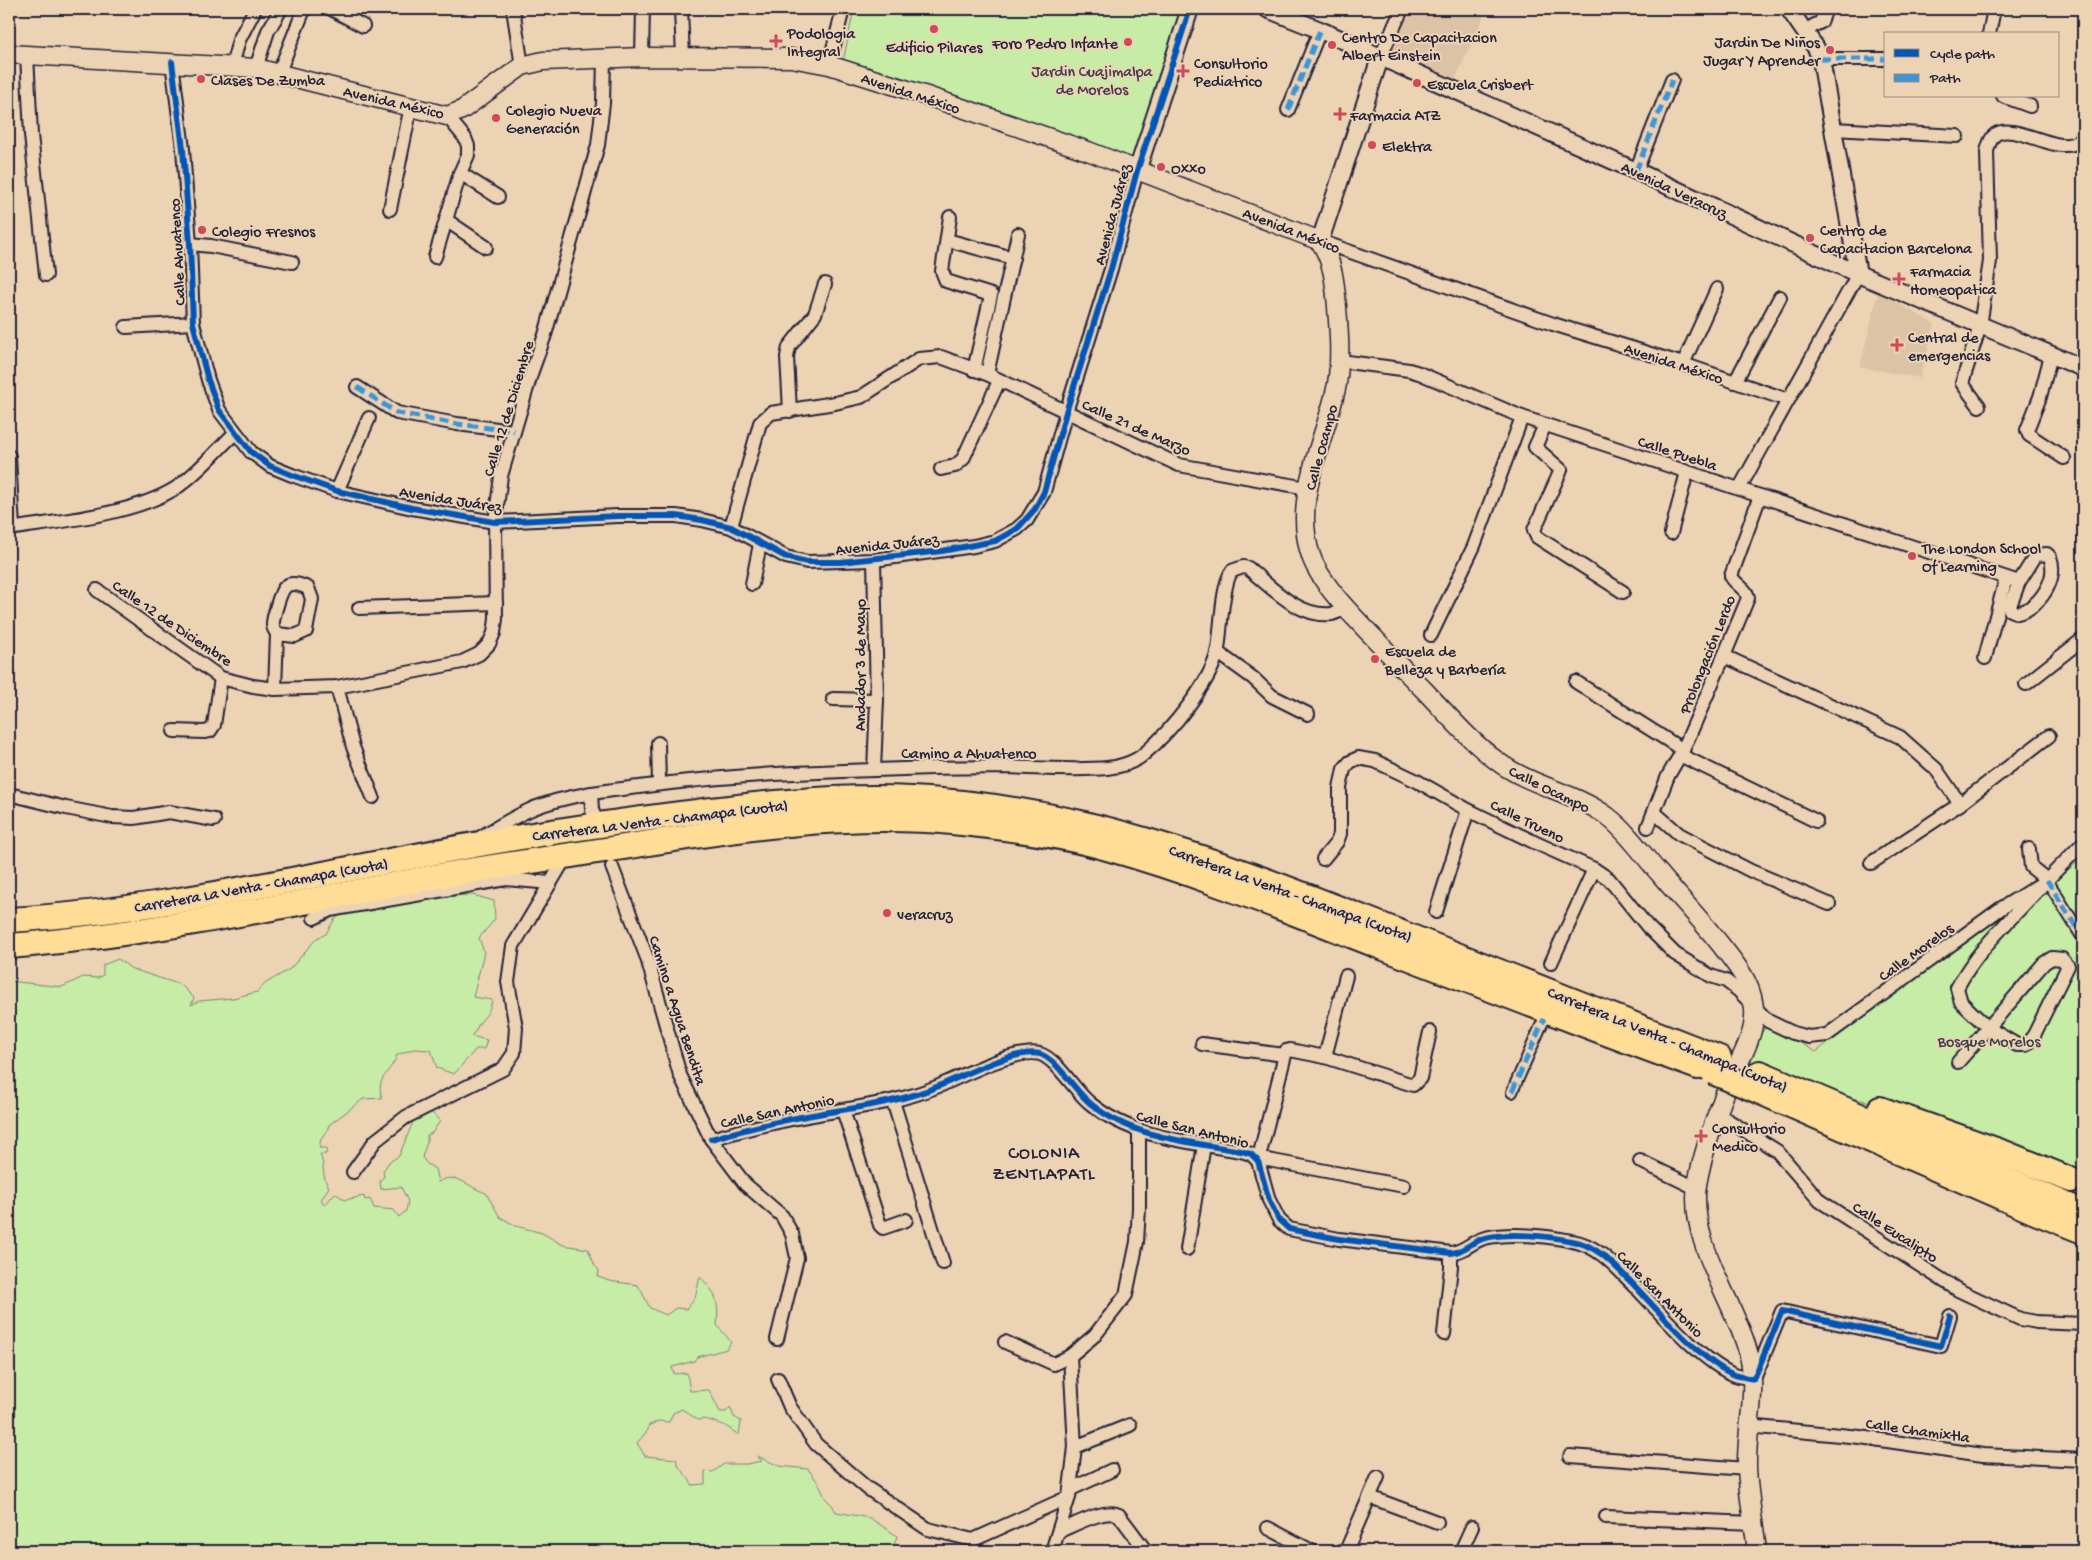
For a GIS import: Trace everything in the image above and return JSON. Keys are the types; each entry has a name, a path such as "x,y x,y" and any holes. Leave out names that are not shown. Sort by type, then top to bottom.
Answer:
{"highway":[{"name":"Carretera La Venta - Chamapa (Cuota)","path":"9,920 62,917 134,908 271,885 462,847 758,803 867,798 957,802 1015,810 1121,832 1188,852 1283,886 1758,1082 2033,1211 2083,1230"},
{"name":"Carretera La Venta - Chamapa (Cuota)","path":"9,946 151,930 428,878 768,825 867,819 951,822 1031,831 1105,847 1189,874 1546,1012 1716,1065"},
{"name":"Carretera La Venta - Chamapa (Cuota)","path":"1758,1082 1807,1093 2083,1212"},
{"path":"1807,1093 1872,1107 2007,1154 2070,1180"}],"main road":[{"name":"Avenida México","path":"9,54 256,68 279,72 447,116 462,110 522,66 543,60 604,57 791,58 829,65 1088,151 1320,241"},
{"name":"Calle Ocampo","path":"1320,241 1329,255 1333,270 1340,360 1335,393 1307,488 1305,518 1312,559 1346,608 1482,750 1510,771 1592,808 1607,817 1629,836 1701,919 1746,980 1754,1009 1753,1033 1725,1093 1701,1165 1696,1188 1696,1208 1699,1230 1739,1323 1748,1350 1754,1379 1748,1426 1747,1469 1757,1551"}],"street":[{"path":"232,66 239,40 255,9"},
{"path":"256,68 268,31 281,9"},
{"path":"279,72 303,12 306,9"},
{"path":"330,9 363,26"},
{"path":"513,9 522,66"},
{"path":"642,57 643,9"},
{"path":"681,9 682,57"},
{"path":"829,65 843,9"},
{"name":"Avenida Juárez","path":"235,432 251,452 270,466 337,491 412,508 495,522 618,516 676,516 730,527 786,557 807,562 874,560 974,546 996,541 1017,529 1035,509 1044,492 1066,412 1111,268 1137,170 1190,9"},
{"name":"Avenida Veracruz","path":"1268,9 1320,30 1636,170 1858,274 2083,368"},
{"path":"1320,241 1380,58 1402,9"},
{"path":"1739,489 1858,274 1821,59 1816,48 1790,9"},
{"path":"1806,33 1813,26 1821,22 1826,9"},
{"path":"1989,32 1994,9"},
{"path":"1288,110 1320,30"},
{"path":"27,54 32,144 46,275"},
{"name":"Calle 12 de Diciembre","path":"96,590 221,678 253,686 275,689 337,687 384,679 462,662 478,654 489,644 494,633 496,603 495,522 501,476 545,335 598,145 603,103 604,57"},
{"path":"1821,59 1884,59"},
{"name":"Calle Ahuatenco","path":"172,62 183,149 190,244 193,324 208,380 220,410 235,432"},
{"path":"1636,170 1672,80"},
{"path":"2008,98 2030,106"},
{"path":"390,209 411,106"},
{"path":"435,257 460,173 468,155 468,146 465,138 447,116"},
{"path":"1834,129 1957,136"},
{"path":"1979,406 1962,383 1980,326 1990,261 1987,151 1991,139 1997,134 2007,132 2062,145 2073,144 2083,138"},
{"path":"460,173 498,197"},
{"path":"950,217 942,271 946,281 992,295 974,370"},
{"path":"446,220 486,247"},
{"path":"987,374 1018,234"},
{"path":"947,240 1013,258"},
{"name":"Avenida México","path":"1320,241 1553,324 1683,364 1788,400"},
{"path":"190,244 211,246 292,262"},
{"path":"790,411 787,357 789,347 815,314 825,284"},
{"path":"1683,364 1717,289"},
{"path":"1735,382 1780,297"},
{"path":"126,327 193,324"},
{"path":"2051,354 2040,397 2027,430 2029,435 2064,458"},
{"name":"Calle 21 de Marzo","path":"730,527 760,424 771,413 861,397 919,359 941,357 987,374 1179,465 1307,488"},
{"name":"Calle Puebla","path":"1340,360 1419,373 1545,425 2020,582"},
{"path":"941,469 955,466 963,459 999,381"},
{"path":"357,387 397,413 457,424 514,431"},
{"path":"1431,635 1474,546 1522,417"},
{"path":"337,491 369,418"},
{"path":"1545,425 1535,447 1561,470 1534,530 1537,537 1623,592"},
{"path":"9,456 11,528 74,519 150,501 176,487 235,432"},
{"path":"1671,533 1687,472"},
{"name":"Prolongación Lerdo","path":"1648,827 1668,776 1681,753 1748,598 1745,590 1733,581 1731,576 1760,496"},
{"path":"752,584 760,544"},
{"path":"2047,554 2050,557 2052,569 2048,588 2026,611 2018,614 2010,610 2010,606 2020,582 2036,555 2047,554"},
{"name":"Andador 3 de Mayo","path":"874,560 877,700 874,770"},
{"name":"Camino a Ahuatenco","path":"462,847 536,808 591,793 659,784 749,776 874,770 1000,767 1086,769 1123,765 1141,756 1169,729 1198,691 1217,652 1229,574 1238,568 1248,568 1292,604 1315,613 1332,614 1346,608"},
{"path":"1985,658 2006,578"},
{"path":"359,608 496,603"},
{"path":"275,689 277,634"},
{"path":"2026,684 2083,639"},
{"path":"1217,652 1253,678 1272,696 1308,714"},
{"path":"1724,656 1900,737 1936,769 1960,804"},
{"path":"174,731 210,731 214,725 221,678"},
{"path":"1576,682 1681,753 1816,821"},
{"path":"337,687 352,747 373,797"},
{"path":"833,699 877,700"},
{"path":"1872,863 1960,804 2049,736"},
{"path":"658,743 659,784"},
{"name":"Calle Trueno","path":"1323,859 1337,842 1340,834 1341,777 1350,762 1358,758 1375,761 1468,810 1594,869 1609,880 1647,926 1675,954 1711,976 1726,981 1739,991 1754,1009"},
{"path":"591,793 591,818"},
{"path":"9,794 112,817 134,818 169,812 214,820"},
{"path":"1436,912 1468,810"},
{"path":"1654,812 1679,834 1751,871 1829,904"},
{"name":"Calle Morelos","path":"1754,1009 1768,1021 1793,1033 1809,1037 1827,1035 2000,909 2047,880 2083,843"},
{"path":"2029,849 2030,867 2047,880 2083,938"},
{"path":"353,1172 375,1141 406,1117 503,1069 514,1053 516,1028 508,982 513,946 563,862"},
{"name":"Camino a Agua Bendita","path":"612,867 647,958 680,1076 711,1139 745,1184 782,1216 792,1234 797,1258 777,1339"},
{"path":"1551,964 1594,869"},
{"path":"314,918 330,910 506,880 550,884"},
{"path":"1958,1062 1988,1028 2044,963 2052,958 2062,960 2068,966 2034,1035 2026,1045 2017,1046 1988,1028 1961,1002 1957,988 1966,970 2047,880"},
{"path":"1324,1057 1346,976"},
{"path":"1512,1092 1544,1019"},
{"path":"1202,1044 1284,1055 1290,1050 1324,1057 1413,1085 1420,1078 1430,1032"},
{"name":"Calle San Antonio","path":"711,1139 745,1129 913,1096 1020,1054 1038,1054 1051,1061 1090,1104 1111,1118 1139,1132 1250,1154 1258,1162 1269,1200 1279,1220 1289,1229 1339,1239 1451,1253 1460,1252 1475,1242 1491,1237 1538,1237 1573,1241 1590,1247 1610,1260 1703,1355 1735,1375 1754,1379"},
{"name":"Calle San Antonio","path":"1258,1162 1266,1138 1284,1055"},
{"path":"893,1101 943,1262"},
{"path":"843,1110 880,1225 883,1228 906,1220"},
{"name":"Calle Eucalipto","path":"1718,1114 1777,1151 1820,1201 1958,1290 2020,1319 2036,1322 2083,1324"},
{"path":"1005,1342 1054,1364 1070,1356 1096,1336 1126,1295 1137,1242 1139,1132"},
{"path":"1187,1248 1204,1145"},
{"path":"1258,1162 1268,1160 1404,1186"},
{"path":"1640,1162 1696,1188"},
{"path":"1444,1334 1451,1253"},
{"path":"1754,1379 1782,1311 1942,1346 1950,1316"},
{"path":"1052,1551 1070,1493 1075,1447 1070,1356"},
{"path":"778,1379 790,1407 816,1444 867,1488 928,1530 972,1540 1070,1493 1112,1470"},
{"path":"1075,1447 1130,1425"},
{"name":"Calle Chamixtla","path":"1748,1426 1860,1437 1983,1455 2083,1460"},
{"path":"1570,1456 1747,1469"},
{"path":"1346,1551 1378,1477"},
{"path":"1370,1497 1437,1522"},
{"path":"1059,1530 1104,1513 1113,1513 1119,1516 1146,1551"},
{"path":"1606,1516 1754,1523"},
{"path":"1461,1551 1472,1527"},
{"path":"1268,1528 1312,1551"}],"shaded area":[{"path":"1411,9 1487,9 1453,84 1390,55"},
{"name":"Central de emergencias","path":"1878,292 1935,324 1920,378 1860,367"}],"green space":[{"name":"Jardin Cuajimalpa de Morelos","path":"854,9 1189,9 1137,171 843,62"},
{"name":"Bosque Morelos","path":"2083,857 2083,1174 2018,1148 1867,1101 1827,1095 1750,1063 1757,1040 1765,1028 1780,1031 1816,1052 1922,970 2051,885"},
{"path":"473,895 494,901 495,919 479,938 484,952 473,997 492,1000 488,1012 471,1036 487,1040 484,1049 476,1049 454,1074 437,1068 431,1050 413,1049 397,1055 382,1080 380,1091 382,1098 363,1099 329,1125 326,1133 321,1138 319,1148 327,1148 326,1154 320,1154 325,1179 329,1187 321,1200 325,1205 335,1193 345,1200 364,1196 365,1200 370,1199 374,1208 394,1210 399,1217 406,1211 408,1201 401,1187 381,1189 380,1180 384,1177 383,1171 389,1162 399,1156 413,1122 410,1116 428,1109 440,1121 432,1133 427,1135 427,1142 422,1157 427,1164 435,1169 438,1182 451,1178 462,1181 486,1193 500,1217 516,1226 542,1233 563,1245 588,1249 595,1266 599,1270 598,1277 609,1281 638,1285 650,1308 666,1315 676,1308 686,1309 695,1298 700,1277 710,1288 717,1304 717,1325 731,1342 727,1349 697,1357 694,1361 672,1367 674,1374 687,1373 690,1391 709,1390 720,1412 726,1412 730,1407 734,1417 741,1421 739,1435 724,1425 705,1419 698,1420 682,1409 673,1413 669,1422 658,1421 648,1426 648,1430 637,1443 645,1456 676,1459 679,1467 692,1485 705,1484 705,1471 713,1472 724,1464 747,1464 762,1461 757,1456 779,1466 808,1469 819,1484 825,1498 836,1512 870,1518 897,1536 893,1548 887,1551 9,1551 9,981 62,987 83,977 98,978 103,975 103,965 118,959 132,969 181,985 194,998 191,1005 199,1001 233,998 257,992 266,983 290,969 317,938 326,934 334,920 344,912 365,912 427,897"}],"marked path":[{"path":"1288,110 1320,30"},
{"path":"1821,59 1884,59"},
{"path":"1636,171 1672,80"},
{"path":"357,387 397,413 457,424 514,431"},
{"path":"2047,880 2083,938"},
{"path":"1512,1092 1544,1019"}],"cycle path":[{"path":"172,62 183,149 190,244 193,323 208,380 219,410 251,452 270,466 337,491 412,508 495,522 618,516 676,516 731,527 786,557 807,562 841,562 942,551 995,541 1017,529 1035,509 1044,492 1066,412 1111,269 1137,171 1190,9"},
{"path":"711,1139 791,1119 895,1100 925,1092 1004,1059 1030,1053 1040,1054 1047,1057 1060,1069 1091,1104 1125,1124 1162,1137 1251,1154 1258,1161 1269,1200 1279,1220 1289,1229 1339,1239 1451,1253 1460,1251 1480,1239 1505,1235 1529,1235 1581,1243 1597,1251 1618,1269 1666,1320 1708,1359 1722,1369 1737,1376 1754,1379 1782,1311 1941,1346 1950,1316"}],"place":[{"name":"Edificio Pilares","path":"934,29"},
{"name":"Podologia Integral","path":"776,41"},
{"name":"Foro Pedro Infante","path":"1128,42"},
{"name":"Centro De Capacitacion Albert Einstein","path":"1332,45"},
{"name":"Jardin De Niños Jugar Y Aprender","path":"1830,50"},
{"name":"Consultorio Pediatrico","path":"1183,71"},
{"name":"Clases De Zumba","path":"201,79"},
{"name":"Escuela Crisbert","path":"1417,83"},
{"name":"Farmacia ATZ","path":"1340,114"},
{"name":"Colegio Nueva Generación","path":"496,118"},
{"name":"Elektra","path":"1372,145"},
{"name":"Oxxo","path":"1161,167"},
{"name":"Colegio Fresnos","path":"202,230"},
{"name":"Centro de Capacitacion Barcelona","path":"1810,238"},
{"name":"Farmacia Homeopatica","path":"1899,279"},
{"name":"Central de emergencias","path":"1897,345"},
{"name":"The London School Of Learning","path":"1912,556"},
{"name":"Escuela de Belleza y Barbería","path":"1375,659"},
{"name":"veracruz","path":"887,913"},
{"name":"Consultorio Medico","path":"1701,1136"}],"district":[{"name":"COLONIA ZENTLAPATL","path":"1044,1162"}]}
